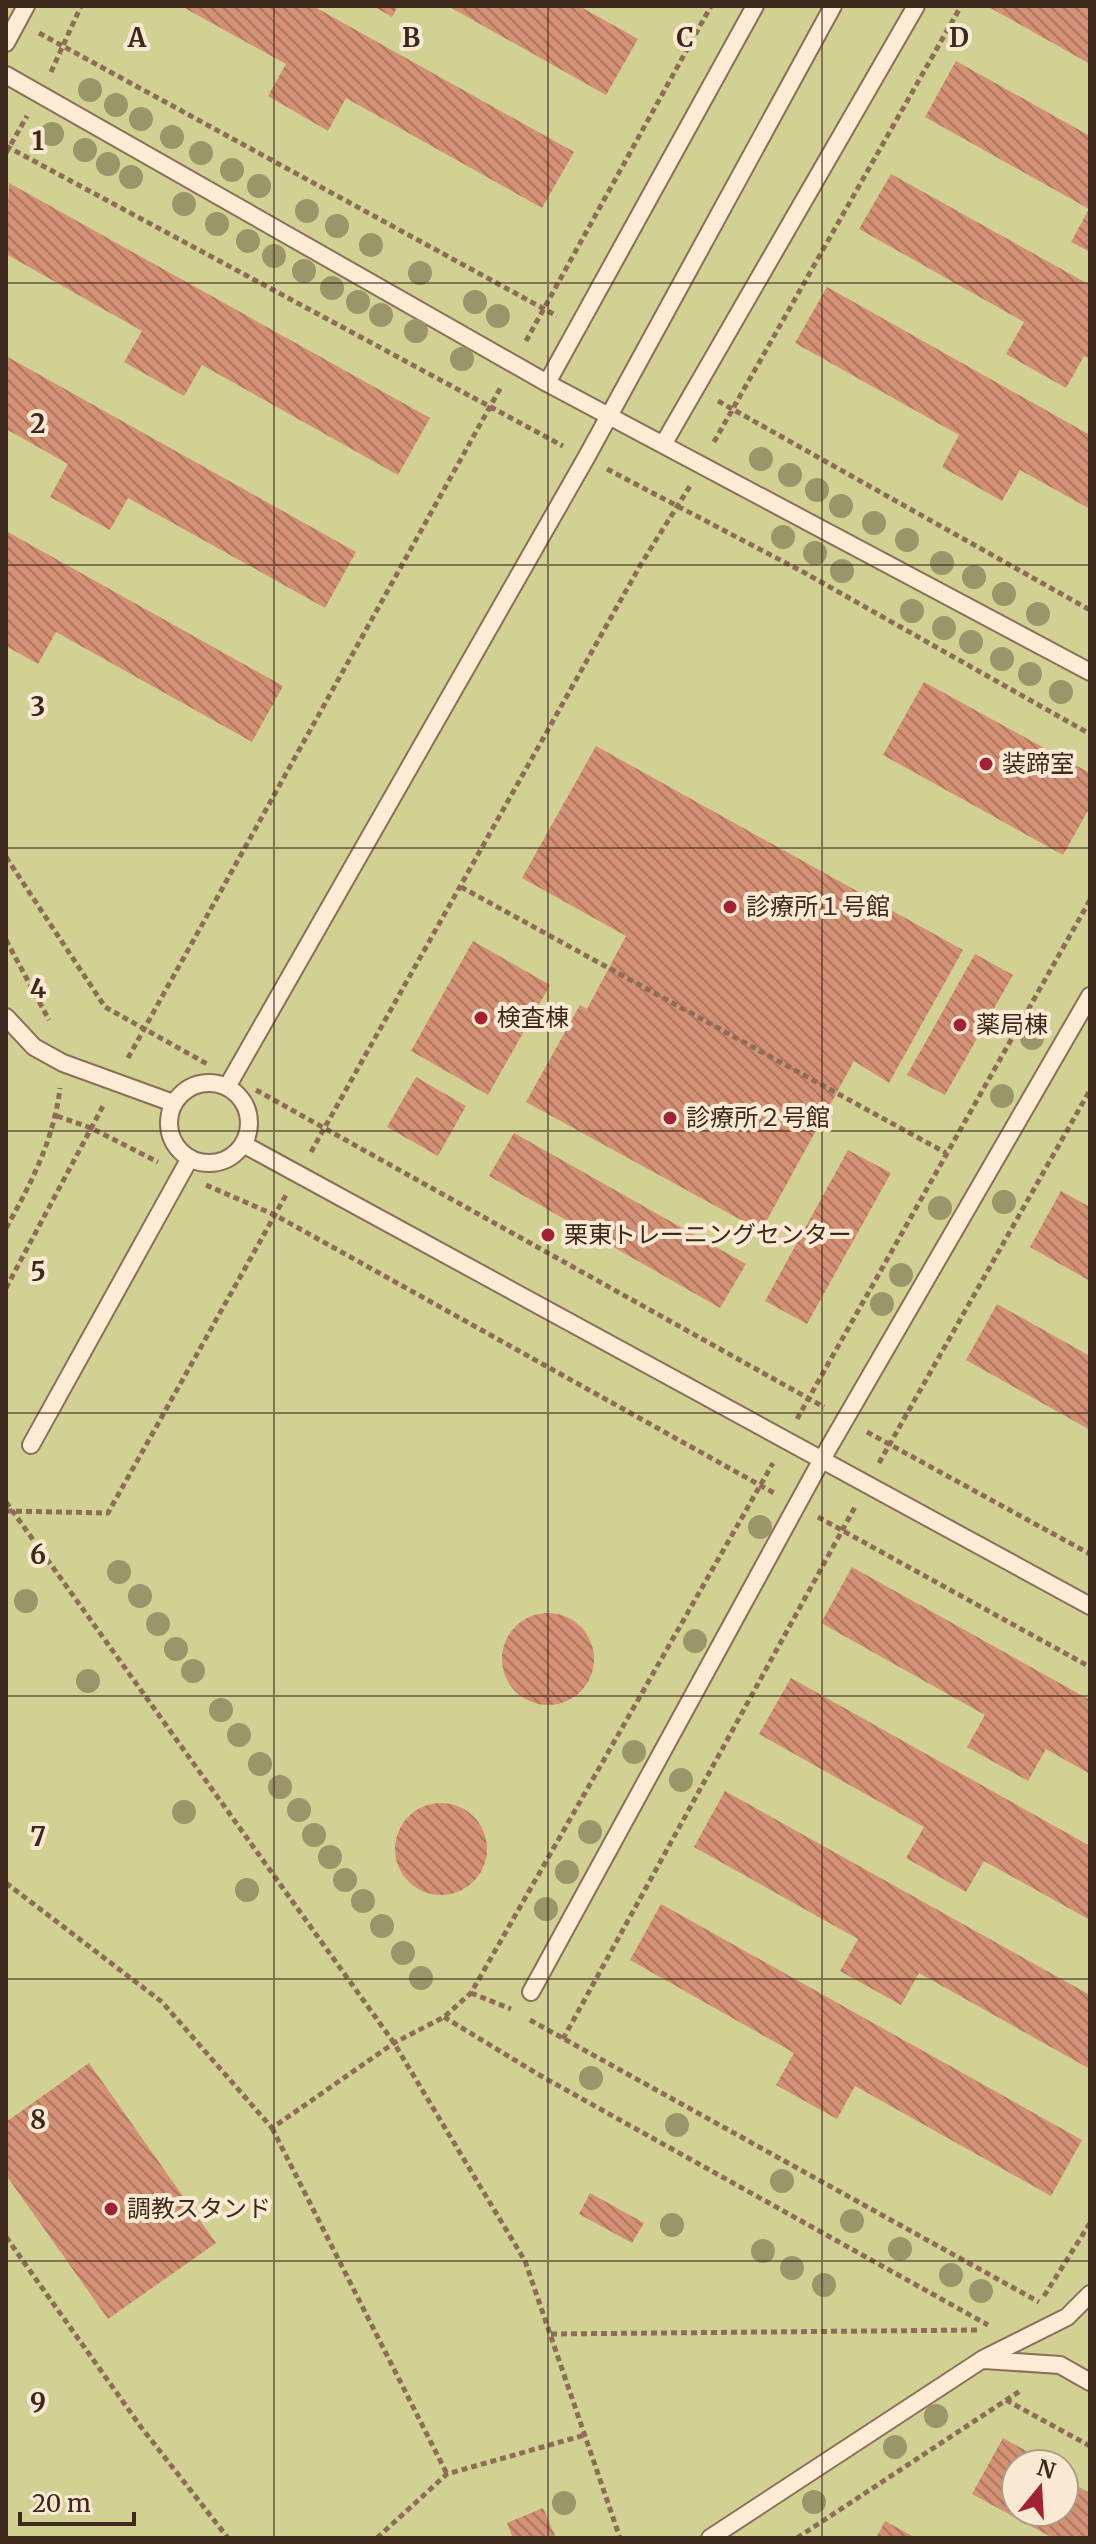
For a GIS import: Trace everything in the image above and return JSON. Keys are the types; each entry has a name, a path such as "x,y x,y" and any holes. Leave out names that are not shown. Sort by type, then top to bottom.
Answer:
{"lane":[{"path":"6,43 26,6"},
{"path":"547,383 755,6"},
{"path":"230,1082 586,458 833,6"},
{"path":"664,443 916,6"},
{"path":"6,75 547,383 703,463 1090,672"},
{"path":"531,1992 821,1461 1090,996"},
{"path":"6,1017 34,1047 63,1063 173,1103"},
{"path":"230,1082 246,1106 248,1131 243,1144 225,1160 201,1162 190,1158 173,1140 169,1128 173,1103 181,1094 203,1083 230,1082"},
{"path":"243,1144 1090,1606"},
{"path":"31,1445 190,1158"},
{"path":"710,2538 983,2359 1067,2317 1090,2294"},
{"path":"983,2359 1060,2365 1090,2382"}],"path":[{"path":"6,1288 143,1029 711,6"},
{"path":"9,1510 108,1513 641,564 678,509 732,408 961,6"},
{"path":"18,22 577,328"},
{"path":"6,146 678,509 805,573 1090,734"},
{"path":"696,391 732,408 1090,610"},
{"path":"6,857 105,1007 230,1082 325,1127 889,1445 1090,1554"},
{"path":"461,887 946,1153"},
{"path":"1067,2317 563,2039 889,1445 1090,1090"},
{"path":"57,1116 91,1128 181,1174 275,1215 1090,1667"},
{"path":"6,1502 394,2043 525,2261 620,2538"},
{"path":"6,1883 162,2002 272,2128 447,2474"},
{"path":"272,2128 394,2043 444,2017 471,1993"},
{"path":"444,2017 541,2076 996,2329 551,2334"},
{"path":"1029,2309 1040,2302 1090,2223"},
{"path":"6,2237 141,2427 228,2538"},
{"path":"797,2538 1060,2365"},
{"path":"1006,2400 1090,2446"},
{"path":"377,2538 447,2474 585,2435"}],"shaded area":[{"name":"栗東トレーニングセンター","path":"6,6 1090,6 1090,2538 6,2538"}],"building":[{"path":"181,6 313,6 574,152 542,208 346,98 328,131 268,96 286,64"},
{"path":"373,6 398,6 392,17"},
{"path":"448,6 579,6 638,39 606,95"},
{"path":"987,6 1090,6 1090,64"},
{"path":"956,61 1090,136 1090,252 1071,242 1089,209 925,117"},
{"path":"891,174 1090,285 1090,359 1084,356 1066,388 1006,354 1024,322 859,229"},
{"path":"9,183 430,418 398,475 202,365 184,396 124,362 142,331 6,254"},
{"path":"827,287 1090,435 1090,509 1020,470 1002,501 942,467 959,435 795,343"},
{"path":"6,356 356,552 325,608 128,498 110,530 50,497 68,464 6,429"},
{"path":"6,531 283,686 252,742 56,632 38,664 6,646"},
{"name":"装蹄室","path":"924,682 1090,773 1090,807 1063,855 883,755"},
{"path":"596,746 963,950 889,1083 854,1061 761,1231 526,1102 580,1005 587,1009 626,936 522,878"},
{"name":"検査棟","path":"473,941 550,985 488,1095 411,1051"},
{"name":"薬局棟","path":"975,954 1013,975 945,1095 907,1075"},
{"path":"416,1077 466,1106 438,1156 387,1127"},
{"path":"514,1133 746,1264 720,1308 489,1176"},
{"path":"848,1150 891,1173 807,1324 765,1301"},
{"path":"1061,1191 1090,1207 1090,1281 1030,1247"},
{"path":"997,1304 1090,1356 1090,1430 966,1360"},
{"path":"852,1567 1090,1700 1090,1774 1046,1749 1028,1781 967,1747 985,1715 821,1623"},
{"path":"548,1613 566,1616 581,1626 591,1641 594,1659 591,1677 581,1692 566,1702 548,1705 530,1702 515,1692 505,1677 502,1659 505,1641 515,1626 530,1616"},
{"path":"791,1678 1090,1846 1090,1920 984,1861 966,1892 906,1858 924,1827 759,1734"},
{"path":"725,1791 1090,1995 1090,2069 919,1973 901,2005 840,1971 858,1939 694,1847"},
{"path":"432,1803 450,1803 467,1810 480,1823 487,1849 480,1875 467,1888 450,1895 432,1895 415,1888 402,1875 395,1858 395,1840 402,1823 415,1810"},
{"path":"661,1904 1082,2140 1051,2196 855,2086 837,2119 776,2085 794,2053 630,1960"},
{"name":"調教スタンド","path":"89,2063 216,2243 108,2319 6,2175 6,2122"},
{"path":"590,2193 644,2223 632,2243 579,2214"},
{"path":"1003,2438 1021,2448 1000,2448 1000,2509 972,2494"},
{"path":"1080,2488 1090,2493 1090,2538 1053,2538 1035,2528 1080,2528"},
{"path":"543,2508 556,2538 513,2538 507,2523"},
{"path":"885,2521 916,2538 876,2538"}],"place":[{"name":"装蹄室","path":"986,764"},
{"name":"診療所１号館","path":"730,907"},
{"name":"検査棟","path":"481,1018"},
{"name":"薬局棟","path":"960,1025"},
{"name":"診療所２号館","path":"670,1118"},
{"name":"栗東トレーニングセンター","path":"548,1235"},
{"name":"調教スタンド","path":"111,2209"}]}
